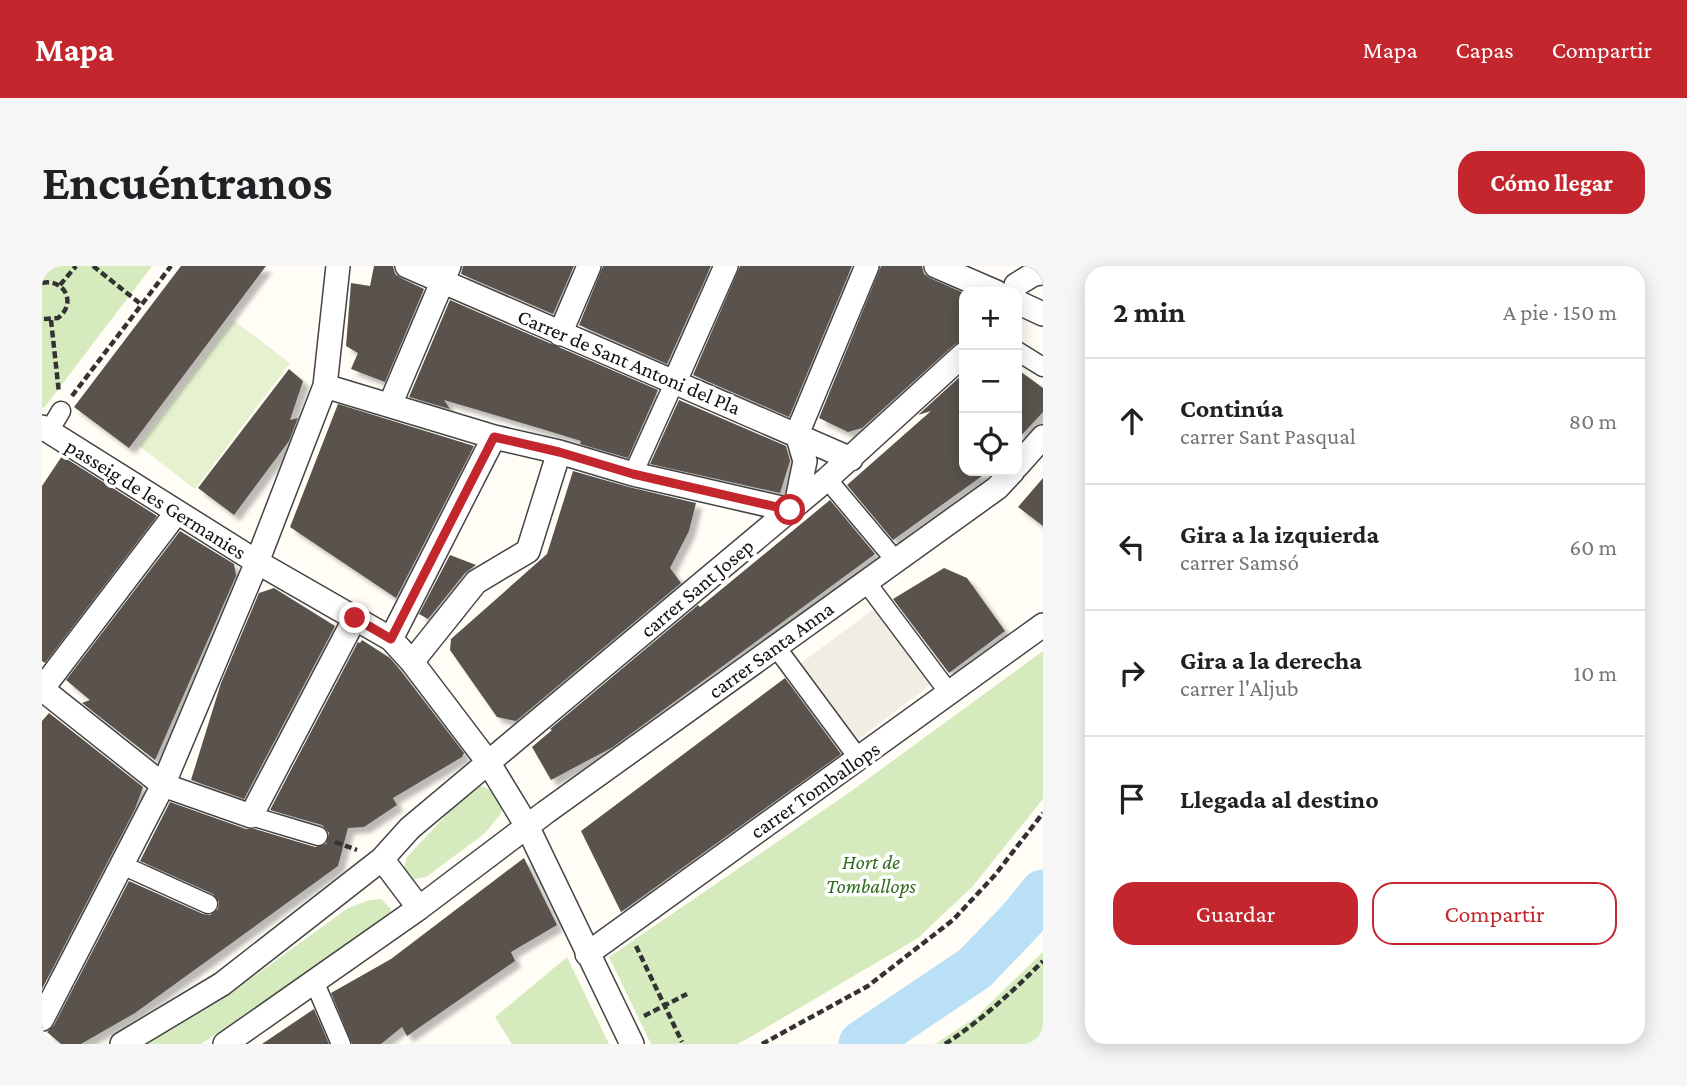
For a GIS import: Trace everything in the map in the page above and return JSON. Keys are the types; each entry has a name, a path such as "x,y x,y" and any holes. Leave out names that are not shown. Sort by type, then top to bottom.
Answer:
{"street":[{"name":"passeig de les Germanies","path":"44,433 257,562 325,386 338,266"},
{"name":"Carrer de Sant Antoni del Pla","path":"407,266 445,274 560,334 675,381 851,459"},
{"path":"560,334 589,266"},
{"path":"633,474 726,266"},
{"path":"325,386 494,437 559,452 633,474 793,507 804,461 797,434 867,266"},
{"path":"936,266 1013,287 1034,274 1043,273"},
{"path":"390,405 445,274"},
{"path":"1022,295 1043,314"},
{"path":"1022,354 1043,367"},
{"name":"carrer Sant Josep","path":"122,1044 222,984 382,859 410,828 851,459 959,359"},
{"path":"44,433 61,411"},
{"path":"391,639 494,437"},
{"path":"1022,460 1043,437"},
{"path":"412,662 476,582 528,551 559,452"},
{"name":"carrer Santa Anna","path":"225,1044 419,908 527,826 997,488 1008,476"},
{"path":"827,479 896,561"},
{"path":"177,512 42,689 163,785 318,836"},
{"path":"42,1019 163,785 257,562 391,639 412,662 488,762 527,826 627,1035"},
{"path":"866,582 950,694"},
{"path":"251,816 355,618"},
{"name":"carrer Tomballops","path":"587,954 1043,625"},
{"path":"776,647 859,759"},
{"path":"382,859 419,908"},
{"path":"122,865 208,904"},
{"path":"314,981 341,1044"}],"path":[{"path":"60,285 76,266"},
{"path":"93,266 142,305"},
{"path":"61,411 171,266"},
{"path":"42,283 60,285 69,302 63,314 51,320 42,319"},
{"path":"51,320 61,411"},
{"path":"762,1044 868,986 953,920 995,874 1043,813"},
{"path":"318,836 382,859"},
{"path":"626,926 682,1042"},
{"path":"945,1044 987,1015 1043,961"},
{"path":"627,1035 664,1006 687,994"}],"green space":[{"path":"42,266 152,266 44,408 42,407"},
{"path":"233,320 290,363 195,489 139,446"},
{"name":"Hort de Tomballops","path":"1043,651 1043,799 972,887 918,938 737,1044 651,1044 609,957 850,792"},
{"path":"481,786 494,791 504,803 500,815 484,834 426,877 411,880 404,868 407,857 467,793"},
{"path":"381,899 391,909 388,919 201,1044 146,1044 223,999 348,908"},
{"path":"1043,952 1043,1038 1036,1044 935,1044 975,1018"},
{"path":"567,957 609,1044 512,1044 495,1017"}],"shaded area":[{"path":"882,603 938,679 850,746 793,669"}],"building":[{"path":"181,266 266,266 129,448 74,407"},
{"path":"374,266 393,266 395,274 424,289 385,382 351,369 358,353 346,346 351,283 370,286"},
{"path":"463,266 574,266 553,314 461,274"},
{"path":"603,266 711,266 667,364 579,325"},
{"path":"740,266 852,266 789,417 693,375"},
{"path":"881,266 922,266 924,274 959,291 959,342 862,428 848,432 819,418"},
{"path":"450,300 658,390 628,458 444,400 450,409 409,397"},
{"path":"289,369 303,381 290,420 298,418 289,441 234,515 198,488"},
{"path":"1022,373 1043,388 1043,412 1022,435"},
{"path":"959,378 959,476 982,476 893,540 847,485 931,411 918,415"},
{"path":"679,400 786,446 790,461 780,493 650,464"},
{"path":"338,404 474,446 396,598 290,527"},
{"path":"62,456 157,516 45,663 42,661 42,486"},
{"path":"573,471 696,503 689,531 670,568 681,583 516,721 497,717 450,650 451,639 547,554"},
{"path":"1043,478 1043,526 1018,507"},
{"path":"830,500 875,554 613,747 551,780 532,747 698,605 700,607"},
{"path":"180,531 234,564 236,576 155,760 82,703 90,700 66,680"},
{"path":"450,555 476,565 465,573 428,619 419,614"},
{"path":"944,568 967,578 1005,631 949,673 893,599"},
{"path":"274,588 335,626 244,799 191,780 221,683 259,593"},
{"path":"362,640 390,658 464,753 462,757 393,798 397,805 364,827 348,828 338,866 135,1013 81,1044 61,1044 47,1032 54,1025 129,881 203,914 210,915 218,909 219,902 213,894 140,861 170,802 246,829 255,829 315,847 326,844 329,833 322,825 270,810 358,642"},
{"path":"785,678 841,754 621,912 581,831"},
{"path":"49,713 143,787 135,809 42,989 42,721"},
{"path":"524,858 557,925 511,952 515,961 407,1036 402,1027 381,1044 352,1044 331,993 391,959"},
{"path":"314,1009 329,1044 262,1044"}],"waterway":[{"path":"862,1044 975,968 1043,893"}],"route":[{"path":"355,618 391,639 494,437 559,452 633,474 790,510"}]}
